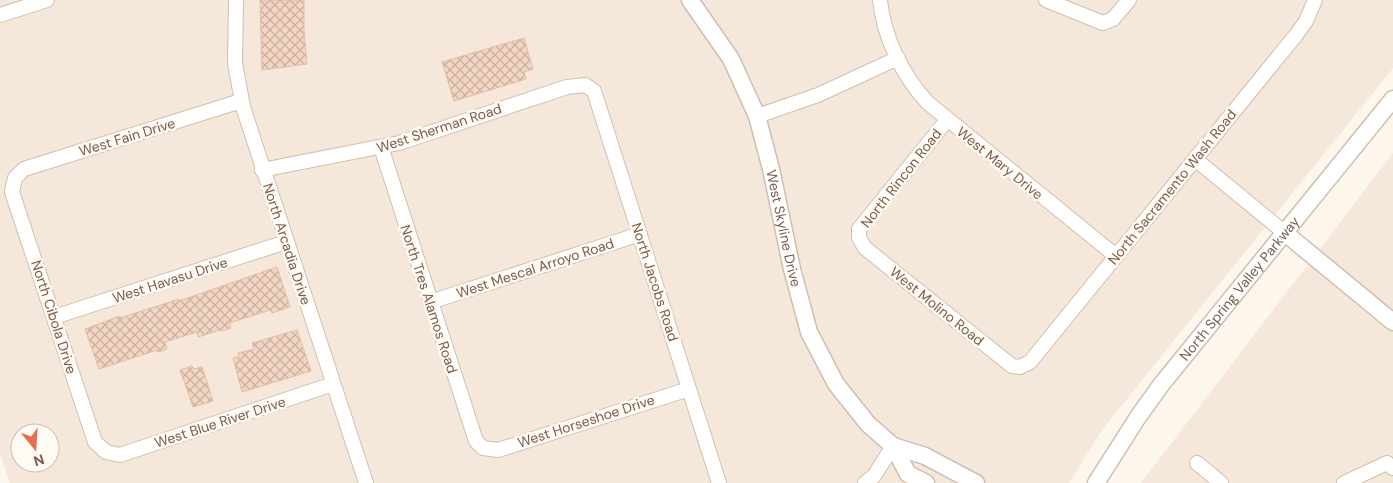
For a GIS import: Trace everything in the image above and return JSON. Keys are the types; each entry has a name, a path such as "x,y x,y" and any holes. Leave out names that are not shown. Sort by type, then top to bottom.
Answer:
{"street":[{"path":"0,16 47,0"},
{"name":"North Arcadia Drive","path":"236,0 235,64 242,101 262,170 366,483"},
{"name":"West Skyline Drive","path":"690,0 713,30 731,59 757,116 771,169 792,269 809,332 836,384 868,424 893,446 908,474 926,483"},
{"name":"West Mary Drive","path":"880,0 885,28 898,58 917,92 947,120 1116,256"},
{"path":"1046,0 1097,22 1108,21 1118,15 1129,0"},
{"name":"North Sacramento Wash Road","path":"1020,367 1030,362 1296,35 1306,21 1315,0"},
{"path":"757,116 818,95 898,58"},
{"name":"West Sherman Road","path":"262,170 381,147 567,87 584,85"},
{"name":"North Jacobs Road","path":"584,85 594,92 719,483"},
{"name":"North Spring Valley Parkway","path":"1096,483 1161,385 1393,99"},
{"name":"West Fain Drive","path":"15,178 24,169 242,101"},
{"name":"North Rincon Road","path":"859,238 859,229 947,120"},
{"name":"North Tres Alamos Road","path":"381,147 476,440 484,448"},
{"path":"1195,159 1393,322"},
{"name":"North Cibola Drive","path":"15,178 12,192 95,442 106,452"},
{"name":"West Mescal Arroyo Road","path":"430,302 640,234"},
{"name":"West Molino Road","path":"859,238 865,248 1012,366 1020,367"},
{"name":"West Havasu Drive","path":"54,317 286,242"},
{"name":"West Blue River Drive","path":"106,452 120,455 333,384"},
{"name":"West Horseshoe Drive","path":"484,448 498,450 689,389"},
{"path":"866,483 874,476 893,446"},
{"name":"West Skyline Drive","path":"893,446 925,456 976,483"},
{"path":"1197,463 1221,483"},
{"path":"1344,483 1390,465"}],"shaded area":[{"path":"0,0 1393,0 1393,68 1102,430 1069,483 10,483 0,454"},
{"path":"1393,153 1393,483 1141,483"}],"building":[{"path":"260,0 304,0 307,64 262,70"},
{"path":"524,38 533,69 524,72 526,79 454,101 442,62"},
{"path":"277,267 290,307 272,313 270,310 229,323 231,328 221,331 198,337 197,332 165,342 167,349 158,352 157,350 99,369 85,329 120,316 120,318 179,299 179,301"},
{"path":"297,330 311,371 242,392 233,358 239,357 238,353 254,349 252,343"},
{"path":"192,366 194,369 202,367 213,401 193,407 180,370"}]}
